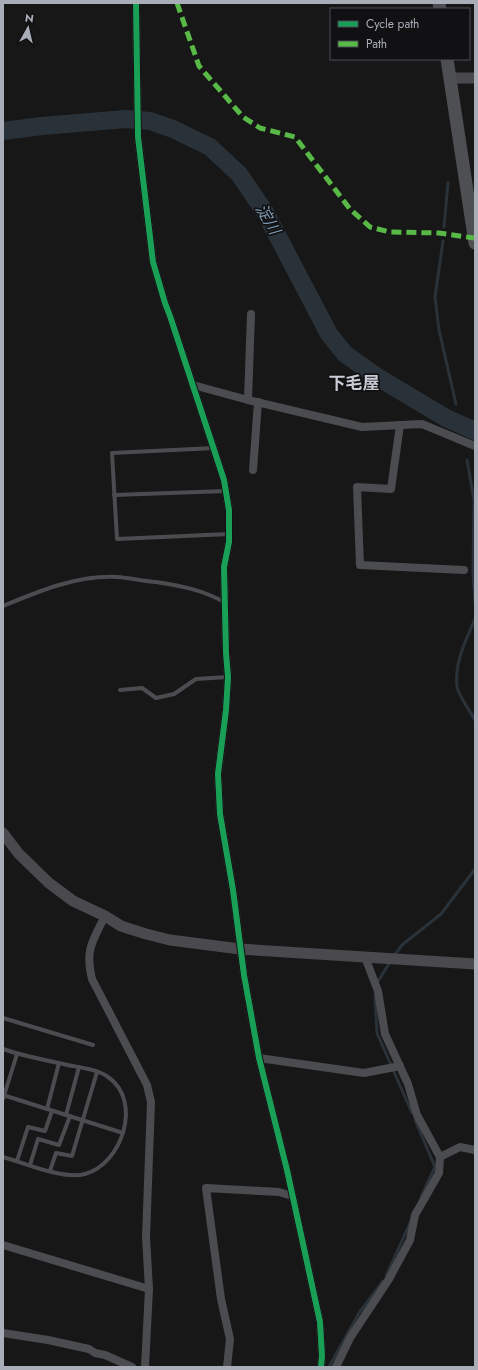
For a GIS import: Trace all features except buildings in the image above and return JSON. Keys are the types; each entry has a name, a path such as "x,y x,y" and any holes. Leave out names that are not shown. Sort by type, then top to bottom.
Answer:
{"main road":[{"path":"447,60 475,242"}],"street":[{"path":"136,3 138,137 153,262 164,303 170,316 214,448 226,491 229,510 229,542 224,567 228,677 226,710 218,774 220,814 233,890 240,949 259,1058 320,1322 322,1356 321,1367"},
{"path":"450,78 475,78"},
{"path":"248,400 251,314"},
{"path":"193,385 248,400 362,427 422,424 475,446"},
{"path":"253,470 258,402"},
{"path":"400,425 391,488 358,487 360,565 464,570"},
{"path":"3,833 19,854 49,883 73,901 105,916 121,926 170,940 240,949 475,964"},
{"path":"105,916 89,951 89,967 92,980 147,1084 151,1102 146,1237 149,1289 146,1367"},
{"path":"336,1367 350,1338 389,1279 410,1240 415,1215 439,1173 440,1157 417,1115 408,1084 385,1034 378,991 365,957"},
{"path":"259,1058 364,1073 400,1066"},
{"path":"440,1157 460,1147 475,1150"},
{"path":"227,1367 230,1339 221,1300 206,1188 279,1192 292,1196"},
{"path":"3,1245 149,1289"},
{"path":"3,1333 48,1340 89,1349 132,1367"}],"lane":[{"path":"214,448 112,453 117,539 229,534"},
{"path":"114,495 226,491"},
{"path":"3,606 47,588 93,578 116,577 186,586 216,597 226,603"},
{"path":"120,690 142,688 156,698 174,694 196,679 228,677"},
{"path":"3,1018 93,1045"},
{"path":"3,1049 17,1054 79,1067 108,1076 117,1085 123,1095 126,1117 123,1133 117,1147 108,1161 98,1169 85,1174 71,1176 3,1156"},
{"path":"17,1054 3,1097 123,1133"},
{"path":"47,1109 59,1063"},
{"path":"30,1165 38,1139 60,1145 79,1067"},
{"path":"50,1171 56,1152 72,1156 97,1072"},
{"path":"18,1161 28,1127 45,1131 52,1111"}],"waterway":[{"name":"淀川","path":"3,131 126,119 150,121 173,129 210,147 239,174 265,212 329,334 345,354 379,378 446,418 475,431"},
{"path":"444,227 448,183"},
{"path":"443,241 435,297 439,330 456,404"},
{"path":"467,460 474,500 473,574 475,603"},
{"path":"475,619 457,669 458,690 475,720"},
{"path":"394,956 402,945 441,914 475,869"},
{"path":"377,983 390,962"},
{"path":"375,996 377,1033 412,1113"},
{"path":"415,1120 435,1167 421,1197"},
{"path":"386,1276 411,1221"},
{"path":"329,1367 359,1313 383,1281"}],"marked path":[{"path":"177,3 199,66 243,117 260,128 295,137 350,209 370,227 390,232 439,233 474,238"}],"cycle path":[{"path":"136,3 138,137 153,262 165,303 224,480 229,510 229,542 224,567 228,677 226,710 218,774 220,814 233,890 244,975 259,1058 287,1170 320,1322 322,1356 321,1367"}],"district":[{"name":"下毛屋","path":"354,383"}]}
